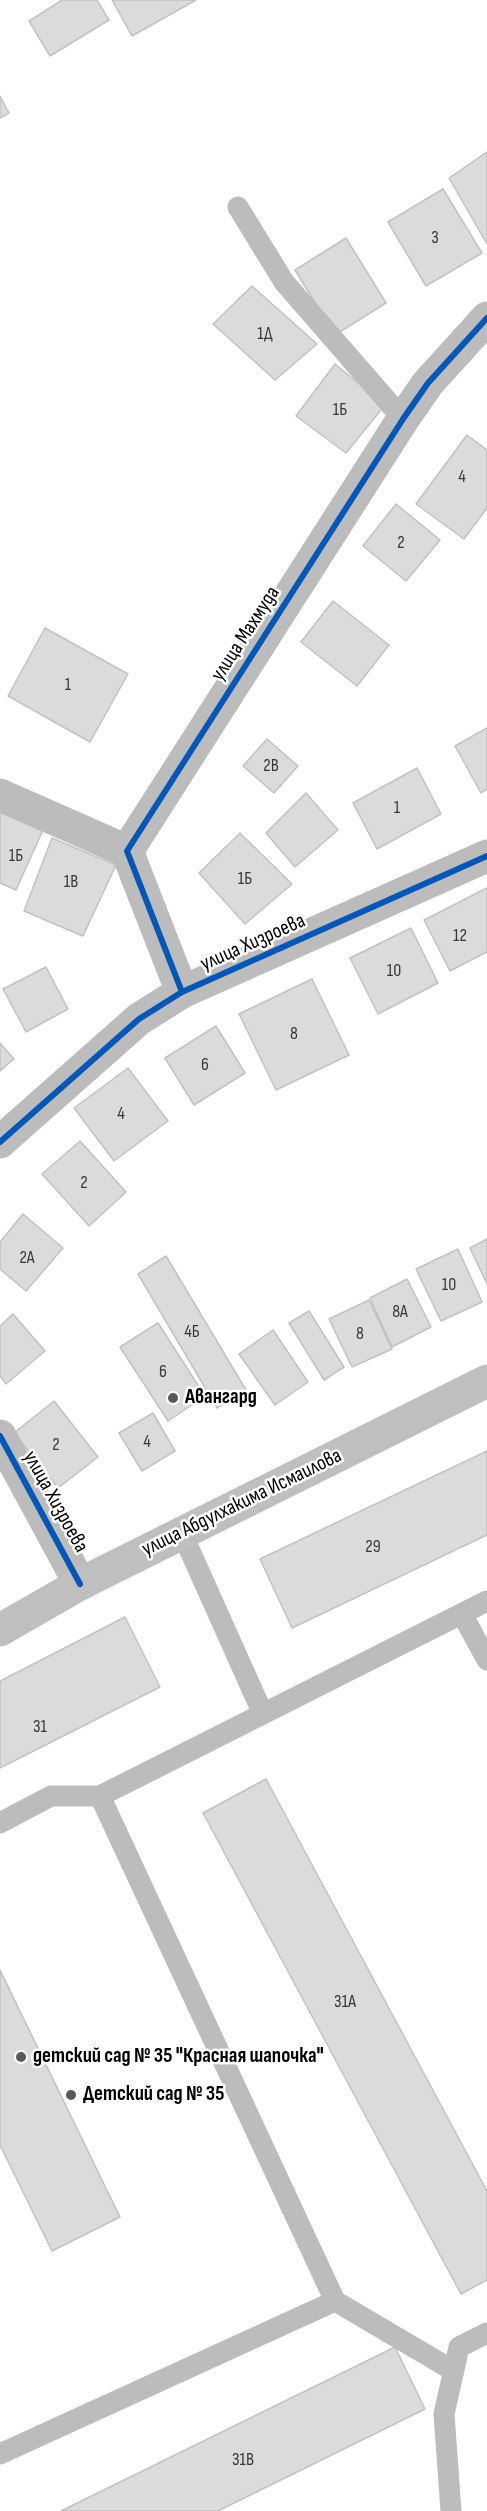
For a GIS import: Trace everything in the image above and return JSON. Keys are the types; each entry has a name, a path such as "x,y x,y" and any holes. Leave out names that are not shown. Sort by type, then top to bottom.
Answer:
{"main road":[{"name":"улица Абдулхакима Исмаилова","path":"0,1630 80,1584 487,1381"}],"street":[{"name":"улица Махмуда","path":"127,851 403,419 428,383 487,318"},
{"path":"0,795 127,851 182,992"},
{"name":"улица Хизроева","path":"0,1142 139,1019 182,992 487,856"},
{"name":"улица Хизроева","path":"0,1436 80,1584"}],"lane":[{"path":"238,207 284,282 403,419"},
{"path":"182,1533 263,1714"},
{"path":"0,1823 51,1796 100,1796 487,1601"},
{"path":"462,1614 487,1660"},
{"path":"100,1796 335,2301 454,2371"},
{"path":"0,2454 335,2301"},
{"path":"451,2511 444,2414 459,2347 487,2333"}],"building":[{"path":"62,0 97,0 109,20 50,56 29,21"},
{"path":"112,0 196,0 132,36"},
{"path":"0,96 9,113 0,118"},
{"path":"487,152 487,244 449,178"},
{"path":"443,189 482,253 426,286 388,222"},
{"path":"346,238 386,303 335,335 295,270"},
{"path":"252,286 317,344 275,380 213,324"},
{"path":"335,364 385,405 346,453 296,416"},
{"path":"467,435 487,450 487,508 464,539 416,504"},
{"path":"396,504 440,540 406,581 363,546"},
{"path":"333,601 389,645 357,686 301,642"},
{"path":"45,628 128,674 90,742 8,696"},
{"path":"487,728 487,789 481,793 455,746"},
{"path":"267,739 298,766 274,793 243,766"},
{"path":"417,768 441,814 377,849 353,803"},
{"path":"306,793 338,830 295,867 266,833"},
{"path":"0,811 43,830 16,890 0,883"},
{"path":"240,833 292,884 245,924 199,873"},
{"path":"52,838 116,865 83,936 24,911"},
{"path":"487,888 487,952 450,971 424,920"},
{"path":"411,928 438,983 378,1014 350,958"},
{"path":"46,967 68,1009 26,1032 3,989"},
{"path":"312,979 349,1055 276,1090 239,1014"},
{"path":"216,1026 245,1073 194,1105 165,1058"},
{"path":"0,1043 14,1059 0,1071"},
{"path":"128,1068 168,1121 114,1161 74,1108"},
{"path":"80,1141 126,1192 89,1226 42,1174"},
{"path":"23,1214 63,1248 26,1291 0,1269 0,1242"},
{"path":"487,1239 487,1284 470,1248"},
{"path":"458,1249 482,1302 441,1321 416,1269"},
{"path":"166,1256 246,1390 217,1408 138,1274"},
{"path":"407,1279 431,1327 392,1347 370,1298"},
{"path":"369,1300 392,1349 352,1367 329,1319"},
{"path":"309,1311 344,1367 324,1380 289,1323"},
{"path":"13,1314 45,1351 6,1384 0,1376 0,1326"},
{"path":"158,1323 205,1396 168,1421 120,1347"},
{"path":"273,1330 308,1382 275,1405 239,1354"},
{"path":"54,1401 98,1457 58,1488 14,1433"},
{"path":"153,1413 175,1451 142,1471 119,1433"},
{"path":"487,1451 487,1535 292,1628 260,1559"},
{"path":"125,1617 160,1687 0,1768 0,1681"},
{"path":"266,1779 487,2191 487,2280 461,2294 203,1813"},
{"name":"детский сад № 35 \"Красная шапочка\"","path":"0,1970 120,2217 52,2251 0,2145"},
{"path":"395,2347 425,2409 218,2511 61,2511"}],"cycle path":[{"path":"182,992 127,851 403,419 428,383 487,318"},
{"path":"0,1142 139,1019 182,992 487,856"},
{"path":"0,1436 80,1584"}],"place":[{"name":"Авангард","path":"173,1398"},
{"name":"детский сад № 35 \"Красная шапочка\"","path":"21,2057"},
{"name":"Детский сад № 35","path":"71,2095"}]}
